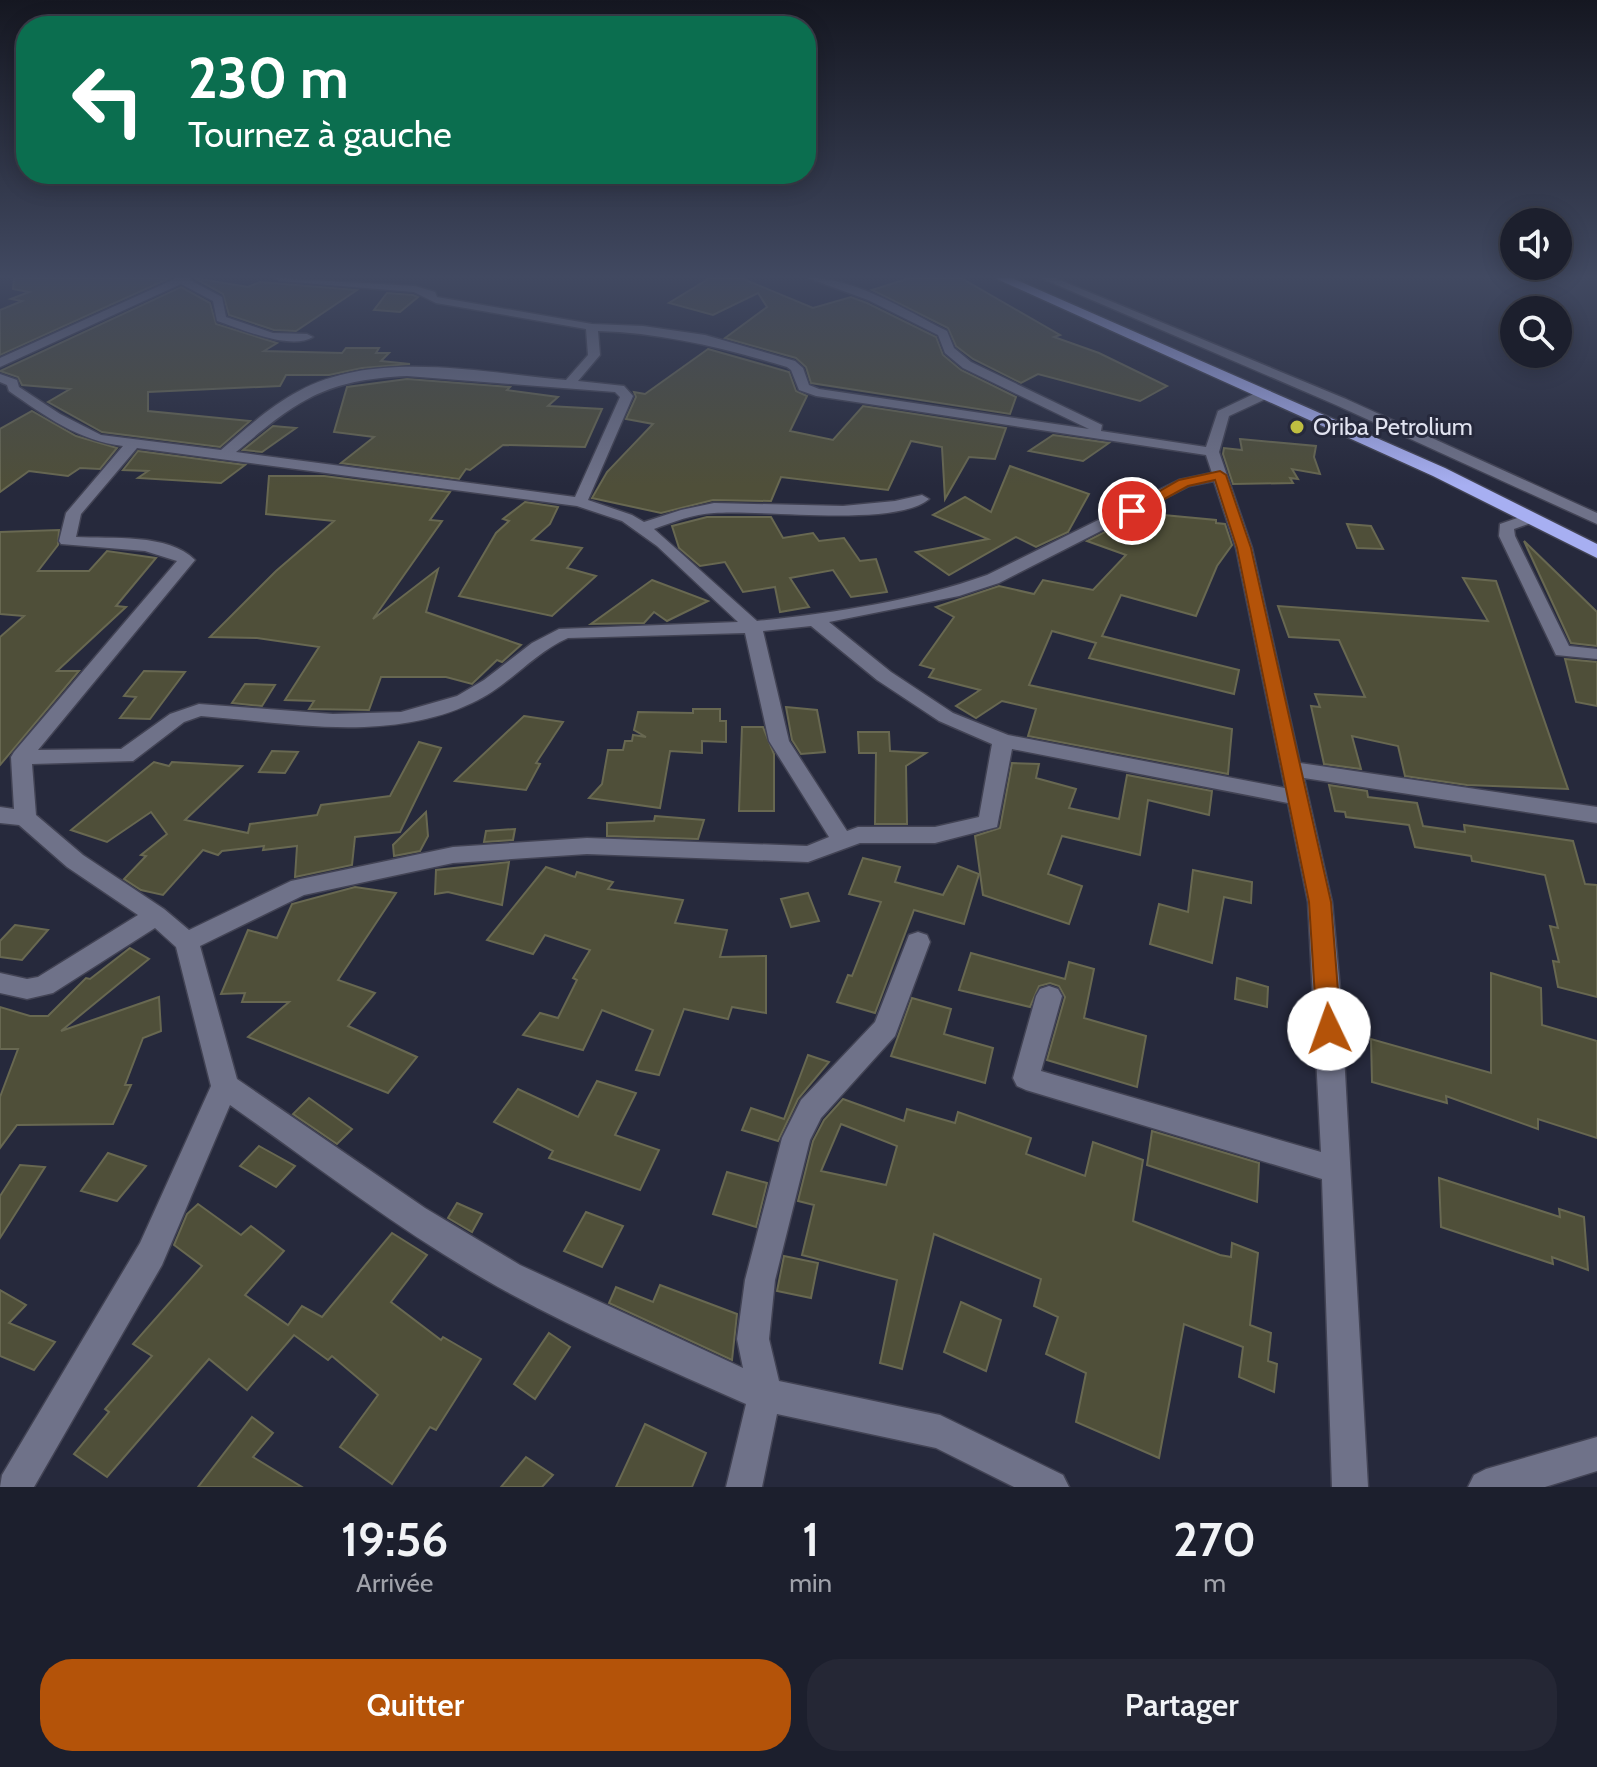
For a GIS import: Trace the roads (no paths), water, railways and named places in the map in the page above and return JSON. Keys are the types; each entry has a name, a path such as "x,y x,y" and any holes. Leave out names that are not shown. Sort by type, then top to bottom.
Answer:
{"highway":[{"path":"1159,347 1532,518 1597,552"}],"street":[{"path":"0,363 34,347"},
{"path":"569,384 594,355 593,347"},
{"path":"732,347 773,357 797,368 803,387 816,392 1118,438 1216,464"},
{"path":"948,347 967,365 1118,438"},
{"path":"1211,347 1341,402 1597,519"},
{"path":"222,456 290,403 316,387 340,379 401,372 619,389 627,396 580,502"},
{"path":"0,378 13,383 13,388 87,435 132,445 407,477 580,502 627,518 643,528 753,627 779,741 842,840"},
{"path":"0,397 13,388"},
{"path":"1265,394 1223,414 1216,464 1244,548 1320,902 1350,1487"},
{"path":"14,1487 151,1254 225,1086 187,942 156,915 13,816 21,757 187,560 176,553 150,548 67,541 74,513 132,445"},
{"path":"21,757 126,756 177,718 199,710 363,720 416,715 463,701 494,684 544,640 565,633 753,627 815,620 959,591 993,579 1216,464"},
{"path":"643,528 679,514 713,508 859,513 922,499"},
{"path":"1580,510 1597,505"},
{"path":"1532,518 1506,527 1507,536 1562,651 1597,654"},
{"path":"815,620 884,676 946,717 1003,741 1298,798"},
{"path":"187,942 299,887 453,855 587,846 808,854 858,835 935,835 989,822 1003,741"},
{"path":"1292,769 1597,815"},
{"path":"0,983 27,989 44,986 156,915"},
{"path":"744,1487 765,1395 753,1339 760,1280 796,1138 811,1109 886,1028 918,942"},
{"path":"1049,996 1026,1078 1335,1170"},
{"path":"225,1086 414,1218 509,1276 765,1395 940,1432 1051,1487"},
{"path":"1486,1487 1597,1454"}],"place":[{"name":"Oriba Petrolium","path":"1297,427"}]}
